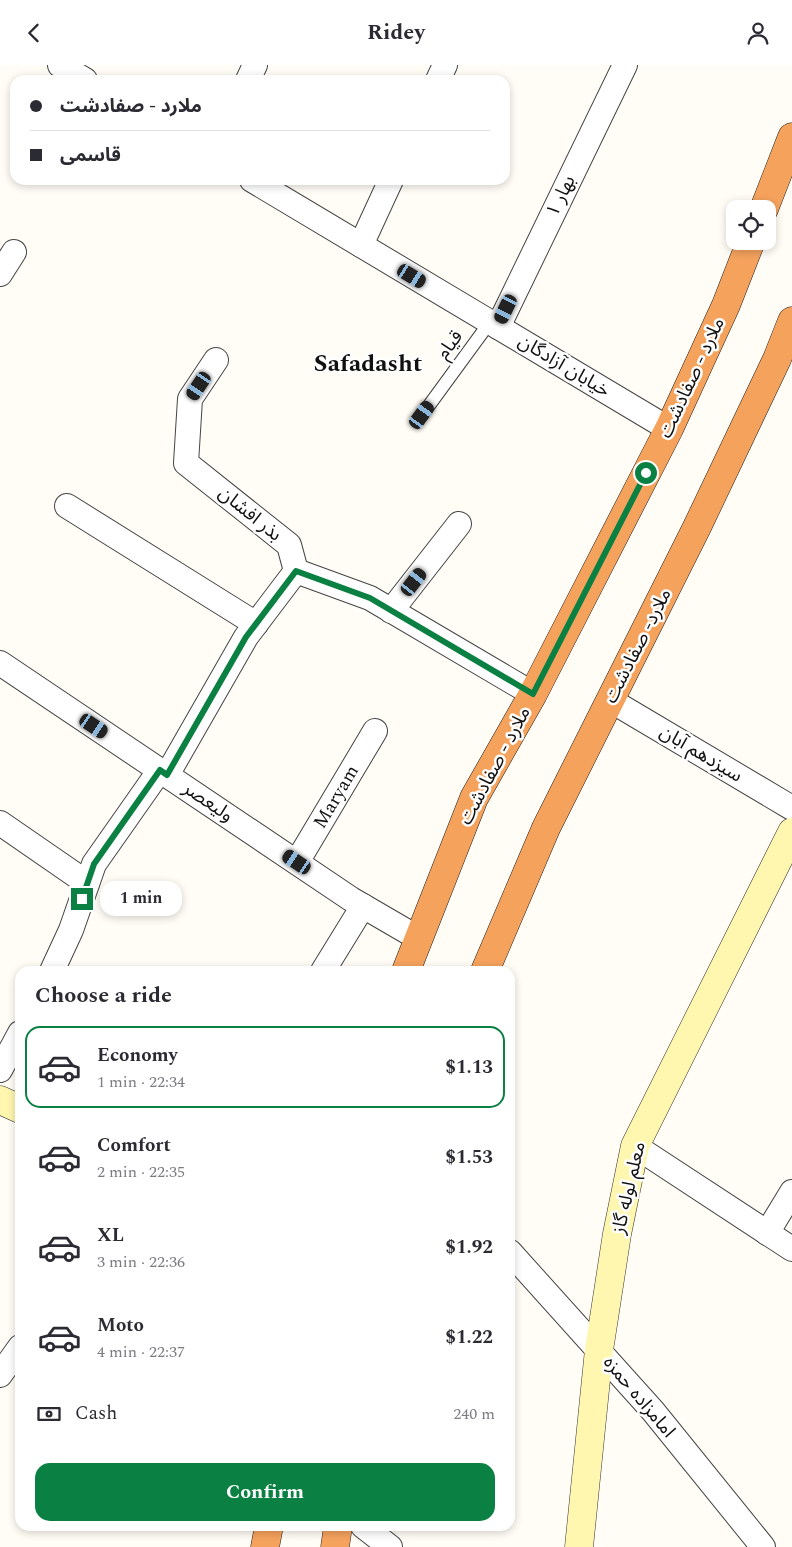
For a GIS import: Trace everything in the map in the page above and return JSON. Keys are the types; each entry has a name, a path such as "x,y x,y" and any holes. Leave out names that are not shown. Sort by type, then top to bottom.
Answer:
{"highway":[{"path":"768,200 792,137"},
{"name":"ملارد - صفادشت","path":"408,966 474,797 533,694 669,429 726,305 747,250"},
{"name":"ملارد- صفادشت","path":"487,966 546,828 697,527 777,359 792,321"},
{"path":"265,1547 268,1531"},
{"path":"335,1547 337,1531"}],"street":[{"name":"بهار ۱","path":"494,325 625,65"},
{"name":"خیابان آزادگان","path":"260,185 669,429"},
{"path":"361,245 390,185"},
{"path":"0,274 14,251"},
{"path":"777,359 792,331"},
{"name":"بذر افشان","path":"216,360 190,399 186,463 289,545 296,571"},
{"path":"67,506 256,624"},
{"path":"391,611 459,524"},
{"path":"54,966 71,930 94,864 164,773 246,637 296,571 370,598 533,694"},
{"name":"ولیعصر","path":"0,663 363,906 418,938"},
{"name":"سیزدهم آبان","path":"610,700 792,808"},
{"name":"Maryam","path":"297,862 375,731"},
{"path":"0,823 87,883"},
{"name":"معلم لوله گاز","path":"579,1547 600,1350 617,1234 635,1146 792,832"},
{"path":"326,966 363,906"},
{"path":"0,1070 15,1042"},
{"path":"0,1100 15,1107"},
{"path":"635,1146 792,1249"},
{"path":"767,1233 792,1191"},
{"name":"امامزاده حمزه","path":"515,1257 653,1411 763,1547"},
{"path":"0,1375 15,1354"},
{"path":"370,1531 390,1547"}],"lane":[{"name":"قیام","path":"422,415 494,325"}],"district":[{"name":"Safadasht","path":"368,364"}],"route":[{"path":"82,899 94,864 160,770 167,775 246,637 296,571 370,598 533,694 646,473"}]}
